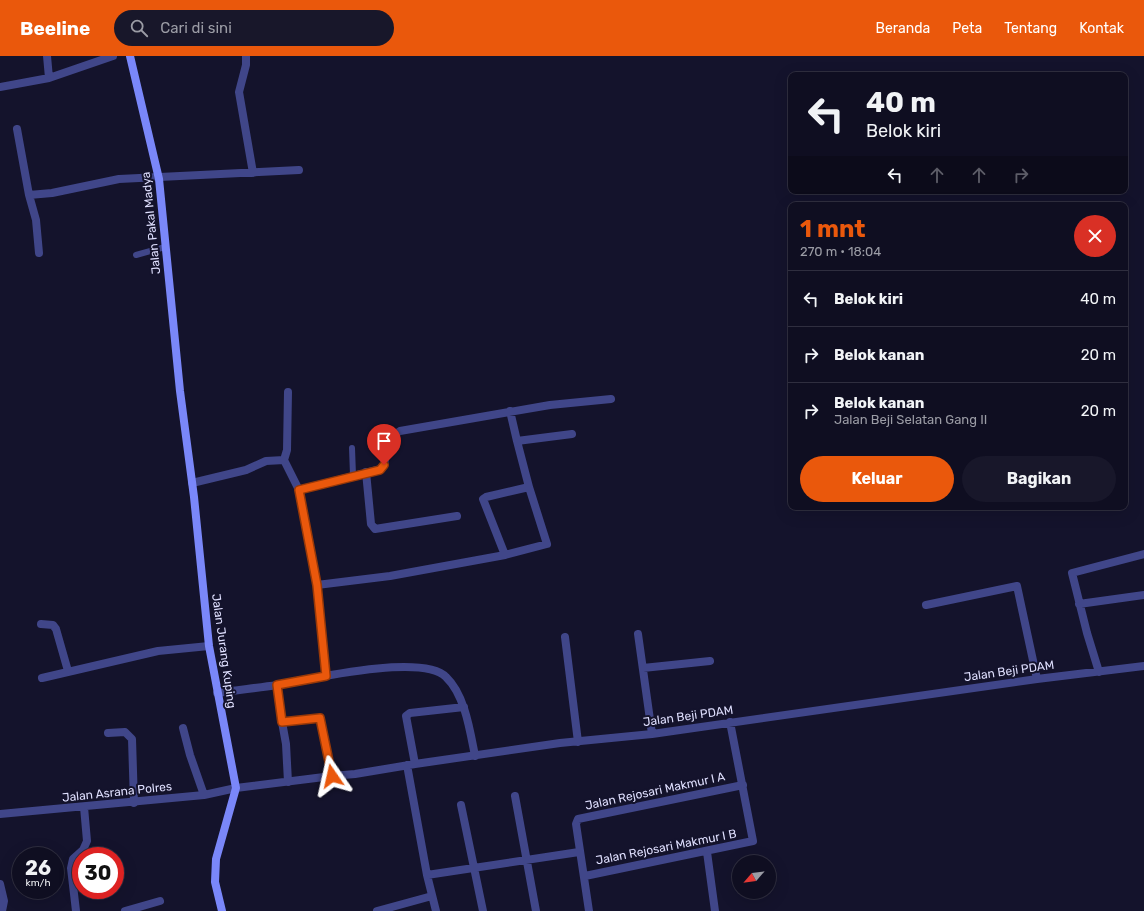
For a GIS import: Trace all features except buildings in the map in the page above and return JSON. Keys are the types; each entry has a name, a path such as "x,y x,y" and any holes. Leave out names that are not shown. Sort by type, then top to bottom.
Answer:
{"street":[{"path":"47,56 49,78"},
{"path":"0,87 49,78 113,56"},
{"name":"Jalan Pakal Madya","path":"130,56 160,178 165,247 180,391"},
{"path":"246,56 246,65 239,92 253,173"},
{"path":"17,129 29,195 36,220 39,253"},
{"path":"29,195 52,193 119,180 299,170"},
{"name":"Jalan Jurang Kuping","path":"180,391 192,484 209,646 236,788 216,859 216,882 222,911"},
{"path":"288,392 287,450 284,460 299,490 317,585 326,676"},
{"path":"299,490 382,468 389,438 400,431 510,411 611,399"},
{"path":"317,585 390,576 505,555 547,544 529,487 510,411"},
{"path":"517,441 572,434"},
{"path":"192,484 246,470 266,461 284,460"},
{"path":"366,472 371,524 375,529 457,516"},
{"path":"505,555 483,500 486,497 529,487"},
{"path":"1099,672 1079,604 1072,573 1144,554"},
{"path":"926,605 1017,586 1037,679"},
{"path":"1079,604 1144,595"},
{"path":"41,624 53,625 56,629 68,671"},
{"path":"638,634 652,734"},
{"path":"565,637 578,742"},
{"path":"42,678 158,651 209,646"},
{"path":"643,668 710,661"},
{"name":"Jalan Beji PDAM","path":"236,788 355,774 411,764 578,742 652,734 1037,679 1144,666"},
{"path":"217,693 277,685 347,672 392,667 436,670 447,677 464,706 475,756"},
{"path":"277,685 286,744 288,782"},
{"path":"436,911 427,875 411,764 406,716 410,713 464,706"},
{"path":"282,722 320,718 332,776"},
{"path":"730,722 743,785"},
{"path":"183,728 190,755 196,768 204,795"},
{"path":"108,733 125,732 132,739 134,803"},
{"name":"Jalan Rejosari Makmur I A","path":"580,852 576,824 578,819 743,785"},
{"name":"Jalan Rejosari Makmur I B","path":"585,876 752,842 754,839 743,785"},
{"name":"Jalan Asrana Polres","path":"0,814 134,803 204,795 236,788"},
{"path":"515,796 536,911"},
{"path":"461,805 483,911"},
{"path":"76,911 71,868 73,859 84,850 86,842 84,807"},
{"path":"427,875 580,852 585,876 589,911"},
{"path":"707,852 715,911"},
{"path":"0,884 4,901 2,911"},
{"path":"377,911 432,896"},
{"path":"125,911 139,909 160,901"}],"lane":[{"path":"136,255 165,247"},
{"path":"352,448 353,476"}],"route":[{"path":"332,776 320,718 282,722 279,706 277,685 326,676 317,585 299,490 380,470 384,465"}]}
